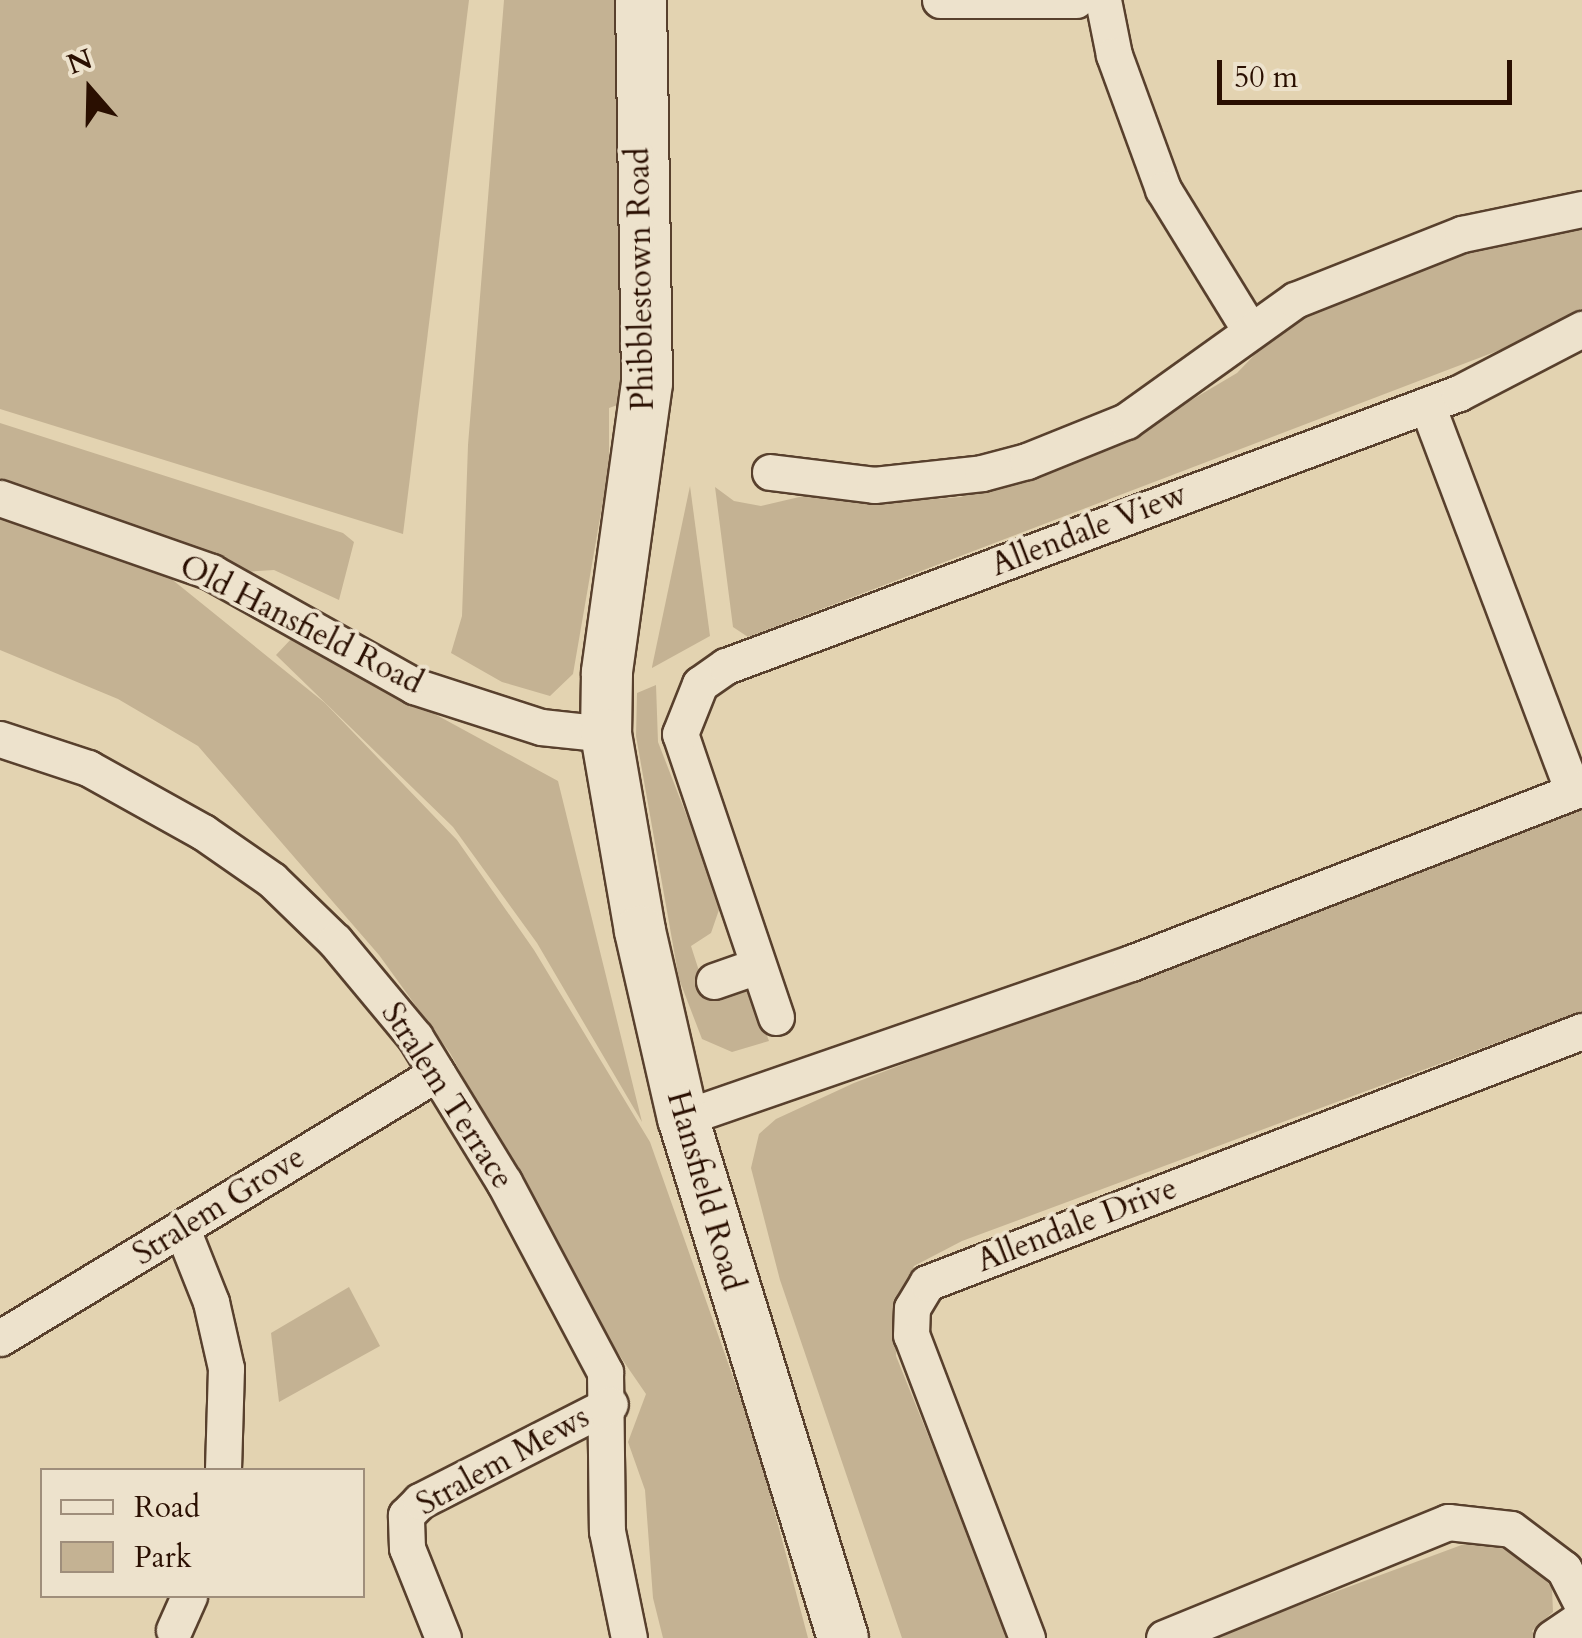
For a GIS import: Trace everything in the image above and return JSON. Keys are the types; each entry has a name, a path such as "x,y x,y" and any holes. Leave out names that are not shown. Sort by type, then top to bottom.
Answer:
{"street":[{"name":"Phibblestown Road","path":"606,734 606,673 648,384 642,0"},
{"path":"940,0 1076,0"},
{"path":"1103,0 1114,54 1162,189 1249,329"},
{"path":"770,472 874,485 982,474 1027,461 1126,421 1197,374 1249,329 1296,300 1442,240 1582,210"},
{"name":"Allendale View","path":"776,1018 680,734 700,684 742,660 1427,405 1582,328"},
{"path":"683,1118 1130,963 1577,789 1427,405"},
{"name":"Old Hansfield Road","path":"0,498 212,572 414,686 541,727 606,734"},
{"name":"Hansfield Road","path":"606,734 643,948 683,1118 843,1638"},
{"name":"Stralem Terrace","path":"0,739 88,768 176,816 272,880 377,987 437,1073 605,1372 610,1404 607,1531 629,1638"},
{"path":"714,981 757,966"},
{"name":"Allendale Drive","path":"1027,1638 911,1335 912,1308 927,1283 1582,1031"},
{"name":"Stralem Grove","path":"0,1338 437,1073"},
{"path":"182,1228 211,1302 226,1368 224,1468"},
{"name":"Stralem Mews","path":"443,1638 407,1548 406,1516 420,1501 610,1404"},
{"path":"1164,1638 1448,1522 1511,1528 1564,1569 1582,1604"},
{"path":"174,1630 188,1598"},
{"path":"1552,1638 1582,1618"}],"green space":[{"path":"0,0 469,0 403,534 0,409"},
{"path":"504,0 615,0 623,403 609,408 609,466 573,674 550,696 502,682 451,653 462,616 468,445"},
{"path":"1582,227 1582,309 1539,335 748,637 733,627 715,487 734,501 761,506 812,494 896,502 961,497 1156,421 1237,373 1267,342 1312,313 1447,258"},
{"path":"0,423 343,533 354,542 339,600 274,570 169,577 325,703 457,840 534,950 650,1142 757,1445 808,1638 663,1638 653,1598 645,1490 628,1442 646,1394 602,1330 450,1053 379,955 198,746 118,699 0,650"},
{"path":"690,486 710,636 652,668 652,667"},
{"path":"293,637 558,781 642,1122 537,943 453,827 276,655"},
{"path":"656,685 658,742 721,904 711,933 691,946 700,974 750,990 769,1041 732,1052 702,1039 679,979 636,736 637,693"},
{"path":"1582,805 1582,1011 962,1241 914,1266 898,1304 896,1356 1010,1638 902,1638 780,1280 751,1168 759,1134 776,1119 854,1083"},
{"path":"349,1287 380,1346 279,1402 271,1333"},
{"path":"1475,1540 1528,1557 1552,1588 1553,1612 1532,1631 1537,1638 1211,1638"}]}
